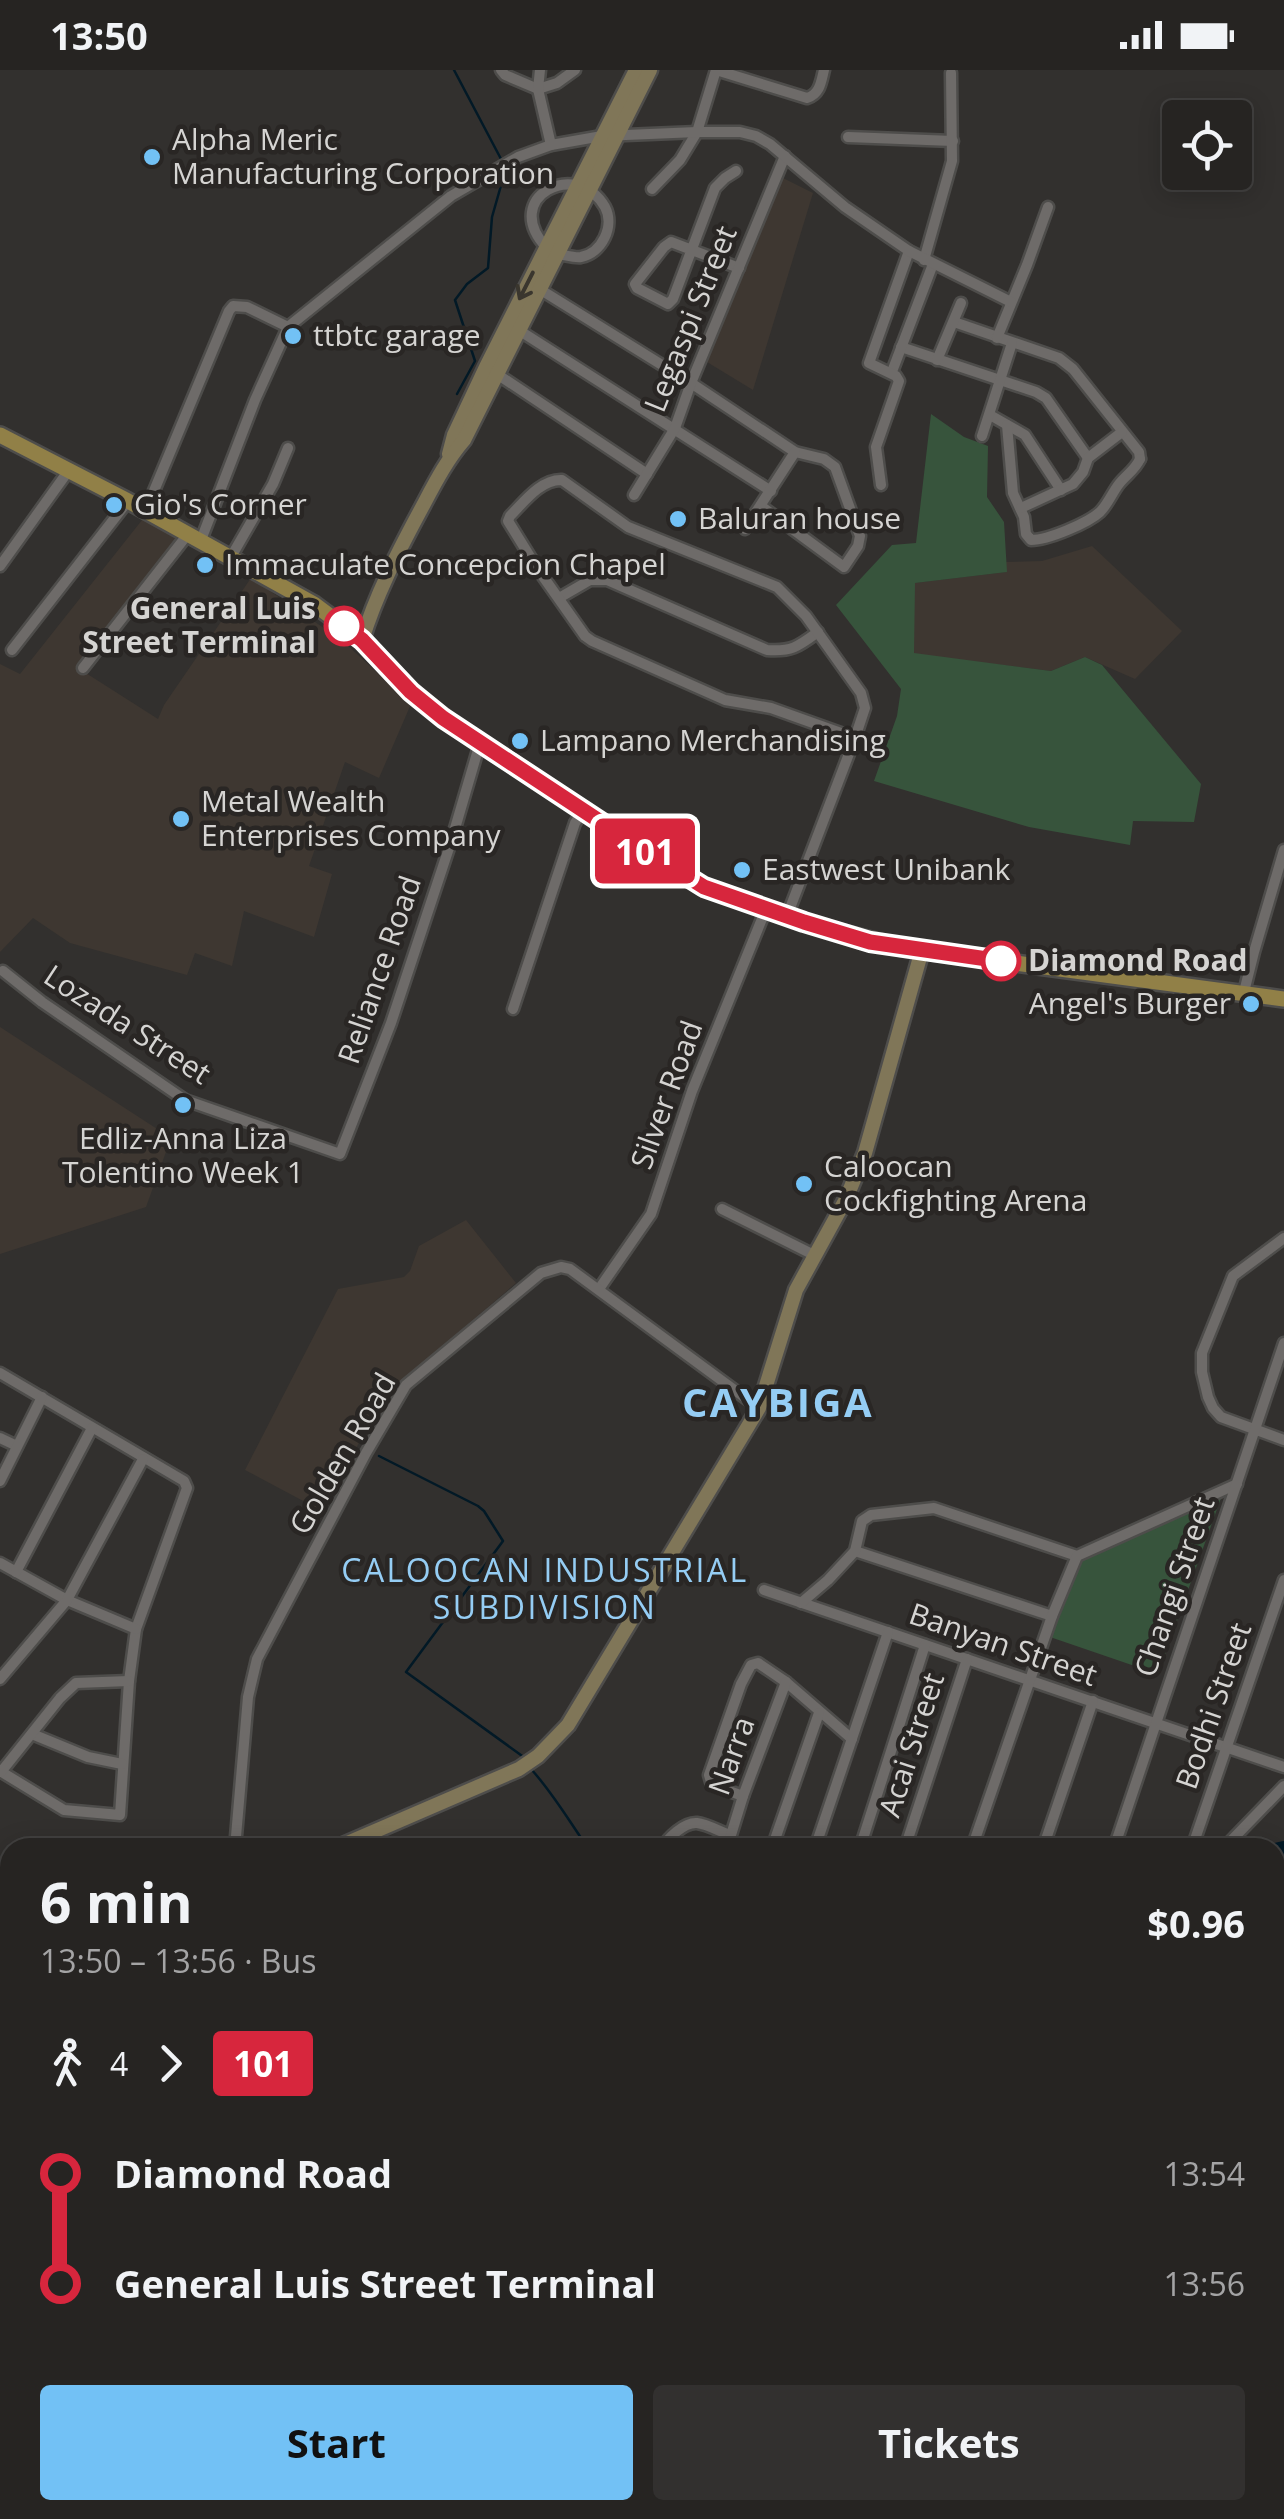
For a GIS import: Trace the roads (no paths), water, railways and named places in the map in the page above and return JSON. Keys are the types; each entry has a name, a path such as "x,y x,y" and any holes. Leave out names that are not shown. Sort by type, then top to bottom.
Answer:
{"main road":[{"path":"362,640 387,574 448,460 454,435 492,371 583,189 636,70"},
{"path":"609,136 650,70"},
{"path":"514,328 541,290 552,250"},
{"path":"0,435 128,500 314,604 362,640 424,704 704,887 870,942 1284,999"},
{"path":"359,1838 528,1763 568,1726 759,1408 796,1290 846,1199 865,1152 922,950"}],"street":[{"path":"502,70 505,75 538,89 575,70"},
{"path":"540,70 538,89 550,145"},
{"path":"652,189 680,160 697,132 716,70 807,98 819,90 824,70"},
{"path":"892,369 928,262 952,161 951,73"},
{"path":"83,668 194,537 288,327 451,196 518,158 550,145 609,136 697,132 756,136 845,208 910,252 1011,302"},
{"path":"848,138 953,141"},
{"name":"Legaspi Street","path":"634,495 675,428 785,156"},
{"path":"736,171 716,188 691,249 672,299 668,304 635,284 671,242 691,249 739,268"},
{"path":"562,184 583,189 604,207 608,223 605,239 595,251 580,258 552,250 536,236 532,222 539,196 562,184"},
{"path":"997,338 1048,206"},
{"path":"881,485 876,447 900,381 869,363 910,252"},
{"path":"541,290 795,452 824,459 835,467 860,536 858,546 844,567 762,506"},
{"path":"937,360 961,303"},
{"path":"146,510 229,311 233,306 247,307 288,327"},
{"path":"954,322 1059,358 1073,369 1139,452 1140,459 1102,510 1040,540 1031,540 1013,493 1007,425"},
{"path":"514,328 771,491"},
{"path":"982,436 1012,343"},
{"path":"902,347 1036,392 1046,398 1088,458"},
{"path":"492,371 647,474"},
{"path":"990,415 1025,436 1061,490"},
{"path":"1021,508 1073,484 1088,458 1122,432"},
{"path":"231,556 274,484 288,448"},
{"path":"745,528 795,452"},
{"path":"1140,459 1154,462"},
{"path":"0,566 69,470"},
{"path":"787,916 856,738 865,708 861,693 795,602 777,587 628,527 571,484 553,479 510,516 508,521 537,568 585,636 724,700 771,708 856,738"},
{"path":"12,650 128,500"},
{"path":"560,598 590,580 607,580 767,650 784,652 818,632"},
{"name":"Reliance Road","path":"340,1154 391,1023 480,743"},
{"path":"513,1009 574,822 583,810"},
{"path":"1244,992 1284,850"},
{"name":"Silver Road","path":"599,1289 651,1214 692,1091 766,909"},
{"name":"Lozada Street","path":"3,971 184,1100 340,1154"},
{"path":"722,1209 814,1254"},
{"path":"1284,1238 1233,1276 1202,1353 1202,1372 1213,1408 1221,1416 1284,1440"},
{"name":"Golden Road","path":"236,1838 248,1697 257,1660 366,1453 406,1385 541,1273 560,1267 570,1269 759,1408"},
{"name":"Changi Street","path":"1117,1838 1284,1344"},
{"path":"0,1374 184,1481 188,1488 136,1629 128,1682 120,1815 64,1810 0,1772 76,1683 128,1682"},
{"path":"0,1481 42,1398"},
{"path":"16,1572 92,1428"},
{"path":"0,1438 18,1446"},
{"path":"0,1679 67,1600 143,1459"},
{"path":"801,1603 854,1551 862,1521 871,1516 934,1508 1077,1556 1236,1484"},
{"path":"854,1551 1052,1616"},
{"path":"975,1838 1052,1616 1077,1556"},
{"path":"0,1563 67,1600 136,1629"},
{"name":"Bodhi Street","path":"1195,1838 1284,1580"},
{"name":"Banyan Street","path":"764,1590 1284,1766"},
{"path":"818,1838 888,1632"},
{"path":"863,1838 926,1645"},
{"name":"Acai Street","path":"908,1838 967,1659"},
{"path":"743,1796 712,1785 709,1775 751,1665 758,1663 786,1682 852,1739"},
{"name":"Narra","path":"730,1838 786,1682"},
{"path":"1046,1838 1094,1701"},
{"path":"775,1838 819,1713"},
{"path":"32,1734 88,1757 122,1764"},
{"path":"1234,1838 1284,1786"},
{"path":"669,1838 695,1822 724,1838"}],"waterway":[{"path":"454,70 501,159"},
{"path":"457,394 475,361 455,300 467,284 488,268 492,217 504,175"},
{"path":"379,1456 478,1506 503,1541 406,1672 525,1758"},
{"path":"531,1769 581,1838"}],"place":[{"name":"Alpha Meric Manufacturing Corporation","path":"152,157"},
{"name":"ttbtc garage","path":"293,336"},
{"name":"Gio's Corner","path":"114,505"},
{"name":"Baluran house","path":"678,519"},
{"name":"Immaculate Concepcion Chapel","path":"205,565"},
{"name":"General Luis Street Terminal","path":"344,626"},
{"name":"Lampano Merchandising","path":"520,741"},
{"name":"Metal Wealth Enterprises Company","path":"181,819"},
{"name":"Eastwest Unibank","path":"742,870"},
{"name":"Diamond Road","path":"1001,961"},
{"name":"Angel's Burger","path":"1251,1004"},
{"name":"Edliz-Anna Liza Tolentino Week 1","path":"183,1105"},
{"name":"Caloocan Cockfighting Arena","path":"804,1184"}],"district":[{"name":"CAYBIGA","path":"778,1403"},
{"name":"CALOOCAN INDUSTRIAL SUBDIVISION","path":"545,1590"}]}
